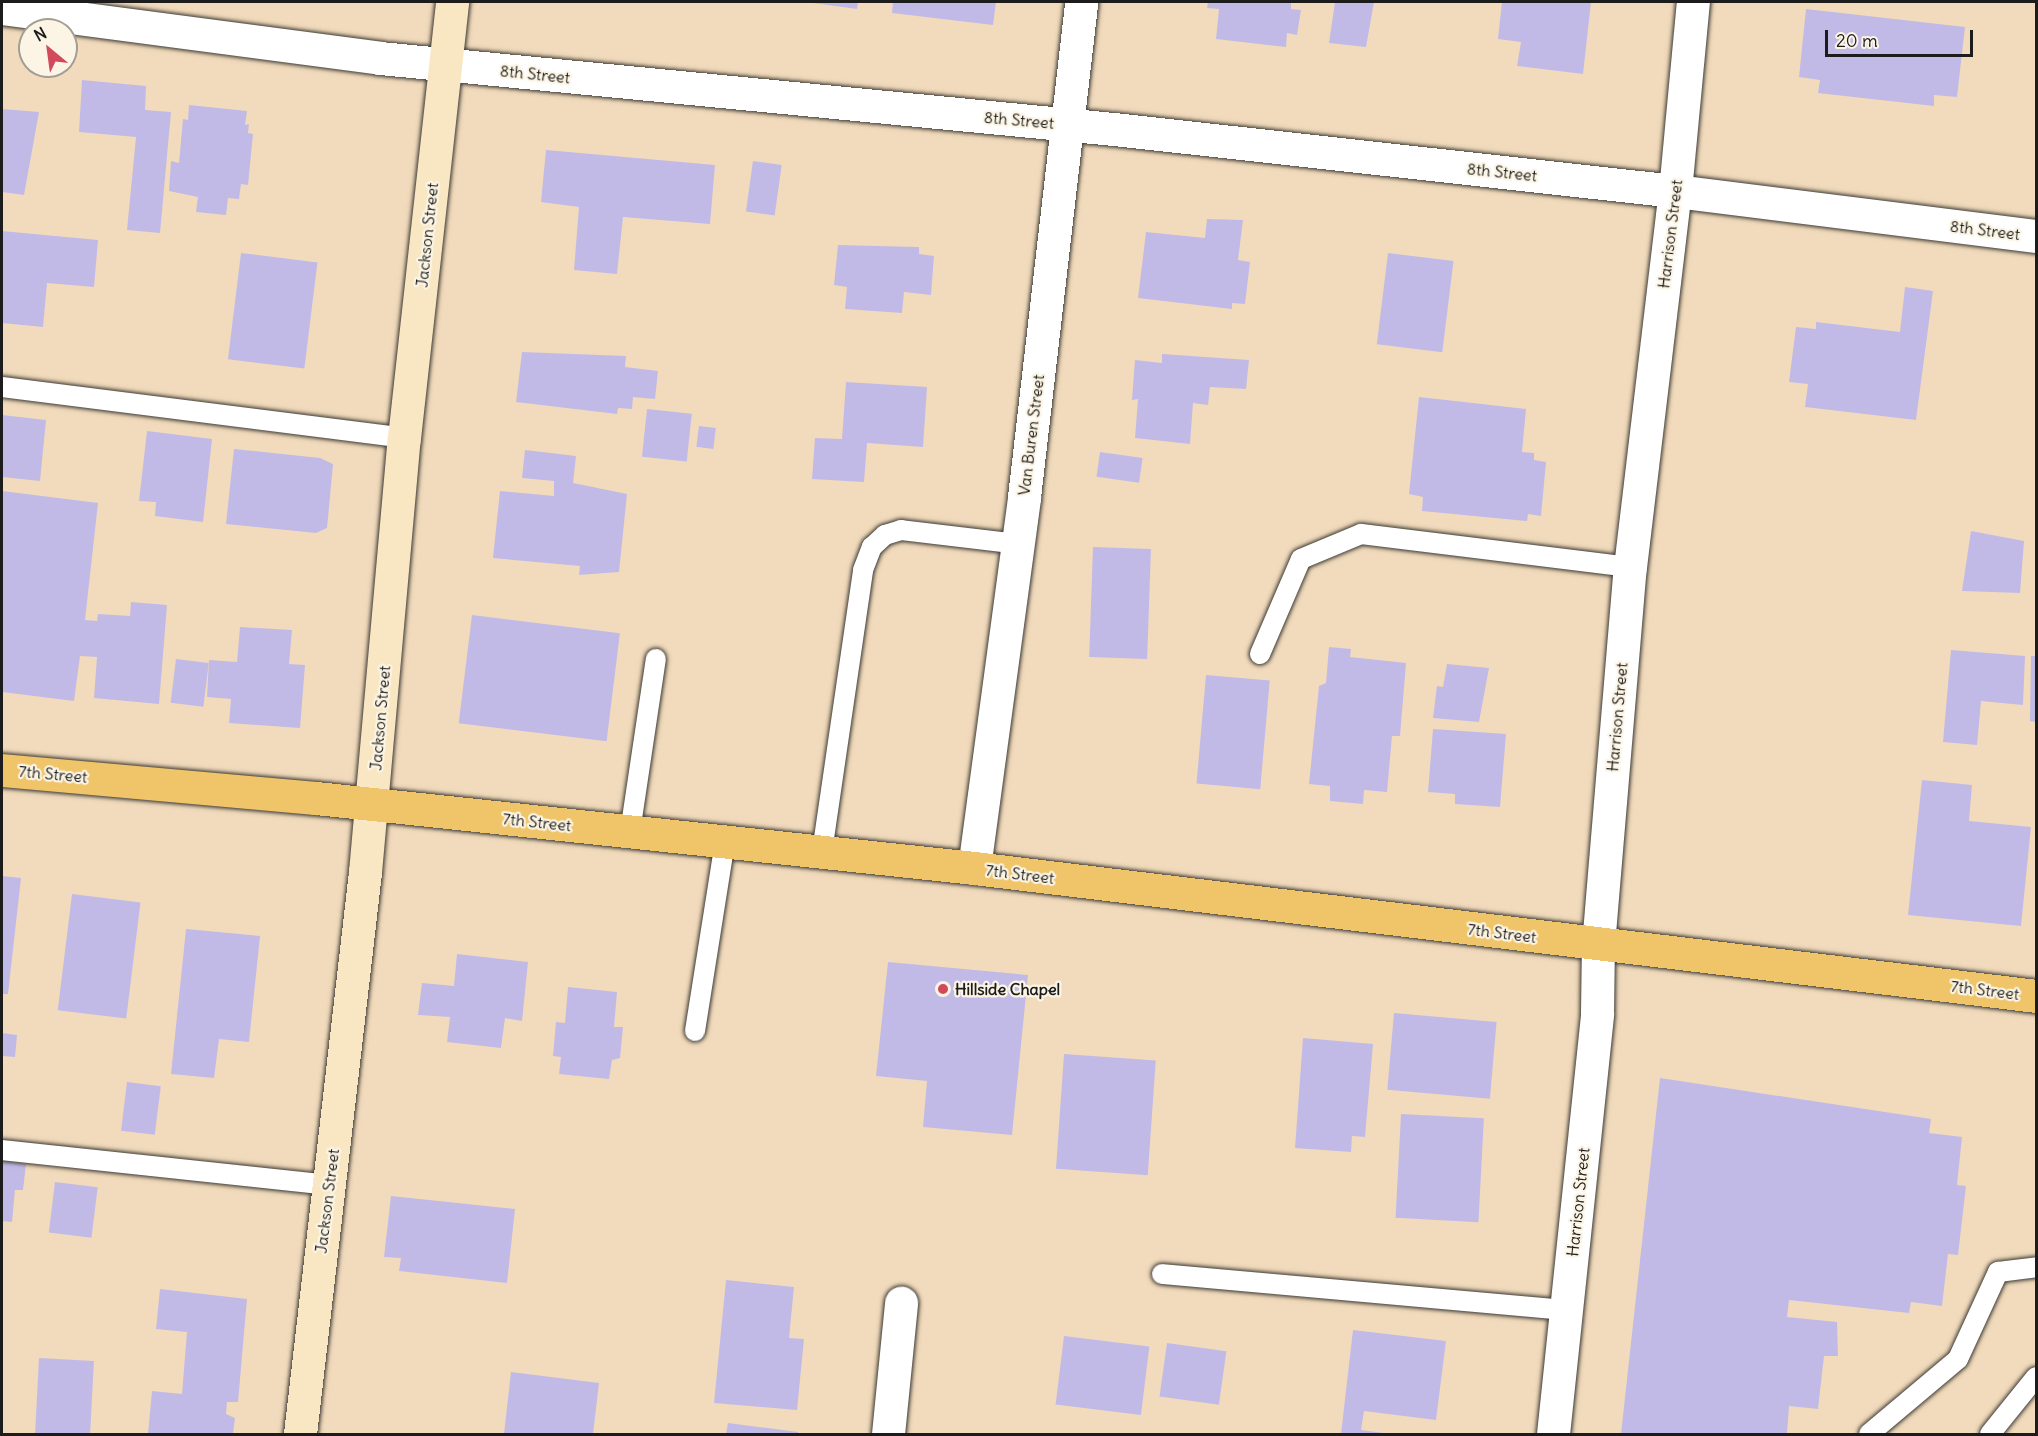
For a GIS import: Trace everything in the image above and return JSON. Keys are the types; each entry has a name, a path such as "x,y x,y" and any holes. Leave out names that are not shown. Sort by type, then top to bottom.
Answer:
{"main road":[{"name":"7th Street","path":"2,770 372,805 974,868 1598,945 2037,996"}],"street":[{"name":"Jackson Street","path":"300,1434 372,805 404,438 452,2"},
{"name":"Van Buren Street","path":"974,868 1018,544 1081,2"},
{"name":"Harrison Street","path":"1553,1434 1597,1013 1598,945 1630,567 1675,191 1693,2"},
{"name":"8th Street","path":"2,8 444,64 1068,125 1675,191 2037,236"},
{"path":"888,1434 902,1303"}],"lane":[{"path":"2,387 404,438"},
{"path":"822,852 863,570 872,547 885,535 901,530 1018,544"},
{"path":"1260,654 1301,559 1361,534 1630,567"},
{"path":"630,832 656,659"},
{"path":"695,1031 725,842"},
{"path":"2,1150 329,1185"},
{"path":"1869,1434 1958,1359 1998,1272 2037,1266"},
{"path":"1162,1274 1566,1310"},
{"path":"1990,1434 2037,1377"}],"building":[{"path":"806,2 858,2 857,9"},
{"path":"893,2 996,2 993,25 892,13"},
{"path":"1208,2 1291,2 1291,9 1301,10 1297,35 1287,33 1286,47 1216,39 1219,9 1207,8"},
{"path":"1335,2 1374,2 1366,47 1329,43"},
{"path":"1502,2 1591,2 1583,74 1517,66 1521,42 1498,39"},
{"path":"1806,9 1965,27 1957,97 1934,95 1934,106 1818,93 1820,80 1799,77"},
{"path":"82,80 146,86 145,110 171,112 160,233 127,230 136,137 79,132"},
{"path":"189,105 247,111 245,125 249,124 248,133 253,134 248,185 241,184 239,199 228,198 226,215 196,212 198,197 169,191 171,161 179,163 183,119 188,120"},
{"path":"2,109 39,112 24,195 2,192"},
{"path":"546,150 715,165 710,224 623,217 617,274 574,270 579,207 541,202"},
{"path":"753,161 782,165 775,216 746,212"},
{"path":"1207,219 1243,220 1238,260 1250,262 1245,304 1232,303 1232,309 1138,298 1146,232 1205,238"},
{"path":"2,231 98,240 94,287 47,283 43,327 2,323"},
{"path":"838,245 919,247 919,254 934,256 931,295 904,292 902,313 845,309 847,287 834,285"},
{"path":"241,253 317,262 304,369 228,359"},
{"path":"1388,253 1454,261 1442,352 1377,344"},
{"path":"1905,287 1933,291 1916,420 1805,407 1808,384 1789,382 1796,327 1816,329 1816,322 1900,332"},
{"path":"522,352 626,356 625,367 658,371 655,399 633,397 632,409 618,408 617,414 516,402"},
{"path":"1162,354 1249,360 1246,389 1210,387 1208,405 1193,403 1190,444 1135,438 1138,399 1132,400 1135,360 1162,363"},
{"path":"846,382 927,387 923,447 867,443 864,482 812,479 815,438 842,439"},
{"path":"1419,397 1526,409 1522,452 1534,453 1534,460 1546,462 1541,516 1528,514 1527,521 1422,511 1423,497 1409,494"},
{"path":"647,409 692,414 687,461 642,457"},
{"path":"2,415 46,420 40,481 2,477"},
{"path":"699,426 716,428 713,449 696,447"},
{"path":"147,431 212,439 203,522 155,516 156,502 139,501"},
{"path":"234,449 320,458 333,464 327,528 316,533 226,524"},
{"path":"525,450 576,456 573,483 627,494 619,572 579,575 580,566 493,558 500,491 554,496 554,481 522,478"},
{"path":"1100,452 1143,458 1139,483 1097,477"},
{"path":"2,491 98,503 85,620 97,621 98,614 130,616 131,602 167,605 159,704 94,698 97,657 80,656 74,701 2,692"},
{"path":"1971,531 2024,541 2020,593 1962,591"},
{"path":"1093,547 1151,549 1147,659 1089,657"},
{"path":"472,615 620,633 607,741 459,723"},
{"path":"240,627 292,630 289,664 305,665 300,728 229,723 231,699 207,697 209,660 237,662"},
{"path":"1329,647 1351,649 1350,657 1406,663 1400,736 1392,736 1387,792 1364,790 1363,804 1330,801 1330,786 1309,784 1319,686 1326,683"},
{"path":"1951,650 2025,656 2023,705 1981,701 1977,745 1943,742"},
{"path":"2031,656 2036,656 2036,722 2030,721"},
{"path":"176,659 209,663 203,707 171,703"},
{"path":"1447,664 1489,668 1479,722 1433,718 1437,686 1443,687"},
{"path":"1206,675 1270,681 1260,789 1197,784"},
{"path":"1433,729 1506,734 1500,807 1455,804 1455,794 1428,792"},
{"path":"1922,780 1972,785 1969,821 2031,827 2021,926 1908,915"},
{"path":"2,876 21,878 8,994 2,994"},
{"path":"72,894 140,902 126,1019 58,1010"},
{"path":"186,929 260,936 249,1042 219,1039 214,1078 171,1074"},
{"path":"457,954 528,962 522,1021 505,1018 501,1048 447,1042 450,1017 418,1015 422,983 454,986"},
{"path":"888,962 1028,975 1012,1135 923,1127 927,1081 876,1076"},
{"path":"568,987 617,992 614,1027 623,1027 620,1058 612,1060 609,1079 559,1074 561,1057 553,1056 556,1022 565,1023"},
{"path":"1394,1013 1497,1022 1490,1099 1387,1090"},
{"path":"2,1033 17,1035 15,1057 2,1056"},
{"path":"1303,1038 1373,1044 1365,1137 1352,1136 1351,1152 1295,1148"},
{"path":"1064,1054 1156,1060 1148,1175 1056,1169"},
{"path":"1660,1078 1931,1119 1929,1133 1962,1137 1957,1185 1966,1186 1958,1255 1948,1254 1942,1306 1911,1302 1909,1313 1789,1300 1787,1317 1837,1322 1838,1356 1824,1356 1818,1409 1789,1406 1787,1434 1621,1434"},
{"path":"127,1082 161,1086 155,1135 121,1131"},
{"path":"1401,1114 1484,1118 1478,1222 1396,1218"},
{"path":"2,1161 26,1164 23,1190 15,1190 12,1222 2,1221"},
{"path":"55,1182 98,1187 91,1238 49,1233"},
{"path":"391,1196 515,1209 507,1283 399,1271 401,1258 384,1257"},
{"path":"726,1280 794,1287 789,1338 804,1339 797,1410 714,1403"},
{"path":"160,1289 247,1299 238,1402 227,1402 226,1414 235,1418 233,1434 148,1434 152,1391 182,1394 187,1332 156,1329"},
{"path":"1353,1330 1446,1341 1436,1420 1364,1411 1361,1430 1391,1434 1341,1434"},
{"path":"1064,1336 1149,1346 1141,1415 1056,1404"},
{"path":"1167,1343 1226,1351 1219,1405 1159,1396"},
{"path":"39,1358 94,1361 90,1434 35,1434"},
{"path":"511,1372 599,1383 593,1434 504,1434"},
{"path":"728,1423 798,1432 798,1434 726,1434"}],"place":[{"name":"Hillside Chapel","path":"943,989"}]}
